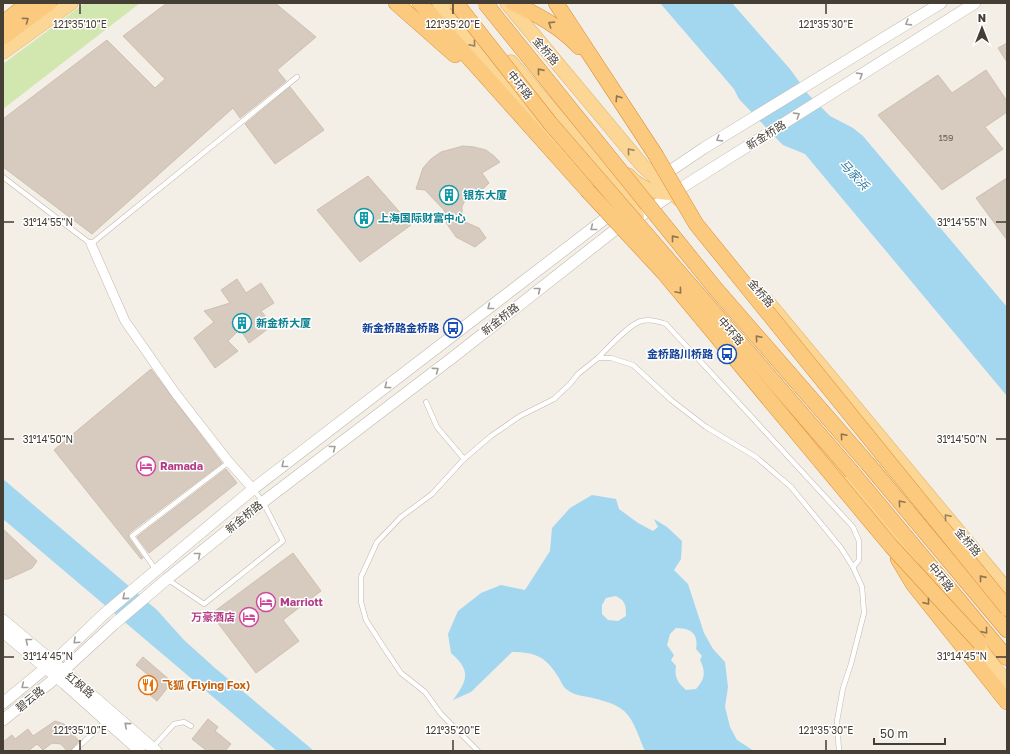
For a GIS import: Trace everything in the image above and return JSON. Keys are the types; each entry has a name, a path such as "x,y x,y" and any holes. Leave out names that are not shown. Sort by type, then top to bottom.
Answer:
{"highway":[{"path":"3,23 28,3"},
{"path":"3,37 50,3"},
{"path":"396,3 508,103"},
{"path":"420,3 508,103 663,272 891,546 980,642 1007,667"},
{"name":"中环路","path":"456,3 565,140 852,472 1007,658"},
{"name":"中环路","path":"485,3 714,288 879,477 1007,630"},
{"path":"513,3 539,16 576,44 607,81"},
{"path":"556,3 655,154 696,224 1007,608"},
{"path":"565,140 663,272"},
{"path":"891,546 913,584 1007,702"}],"main road":[{"path":"3,52 71,3"},
{"path":"439,3 614,211 638,218"},
{"path":"461,3 628,201 638,218 739,349 899,543 1007,684"},
{"name":"金桥路","path":"507,3 642,165 673,193 787,324 1007,590"},
{"path":"528,82 553,92 564,99 633,181 658,193 673,193"}],"street":[{"name":"新金桥路","path":"49,665 104,614 253,489 657,179 941,3"},
{"name":"新金桥路","path":"60,674 114,624 263,502 452,358 616,229 638,218 673,193 975,3"},
{"path":"92,244 124,321 176,394 229,462 253,489"},
{"name":"红枫路","path":"3,620 49,665"},
{"name":"红枫路","path":"3,632 49,665 153,750"},
{"name":"碧云路","path":"3,703 49,665"},
{"name":"红枫路","path":"60,674 140,751"},
{"name":"碧云路","path":"3,720 60,674"}],"lane":[{"path":"3,177 92,244 297,76"},
{"path":"478,751 441,714 425,692 401,674 366,620 361,602 361,577 377,542 401,517 432,494 464,459 491,436 520,416 554,399 578,374 598,358 618,337 640,322 654,320 666,324 853,527 859,541 859,560 853,566"},
{"path":"598,358 611,358 633,365 671,400 706,427 756,458 791,487 842,548 853,566 862,587 864,613 841,695 837,721 838,751"},
{"path":"426,402 437,426 464,459"},
{"path":"156,570 132,536 229,462"},
{"path":"167,580 204,604 283,540 263,502 253,489"},
{"path":"153,750 174,724 184,722 191,726"},
{"path":"74,751 102,725"}],"green space":[{"path":"85,3 140,3 3,109 3,64"}],"water":[{"name":"马家浜","path":"660,3 732,3 790,69 808,94 830,116 853,128 863,136 1007,307 1007,396 805,154 783,145 777,139 739,99 734,89"},
{"path":"3,479 157,610 184,640 215,668 314,751 277,751 3,519"},
{"path":"592,495 616,499 619,509 638,523 653,531 658,527 654,519 667,527 682,541 681,559 674,570 688,584 704,633 713,649 725,662 728,687 725,707 730,727 737,740 754,751 645,751 636,728 621,708 602,700 570,692 564,687 548,663 533,654 512,652 471,692 453,700 462,687 465,676 465,671 462,665 451,653 448,634 458,611 481,593 501,585 525,590 550,551 552,528 570,508","holes":["616,596 625,604 626,616 618,621 608,620 602,614 602,605 606,598","676,628 689,630 695,635 697,644 696,649 702,656 700,660 704,675 696,689 686,690 676,677 676,666 671,660 674,655 667,645 670,634"]}],"building":[{"path":"167,3 275,3 316,37 277,70 286,81 240,118 233,108 92,234 3,167 3,119 107,40 155,88 165,79 123,36"},
{"path":"1007,43 1007,62 998,48"},
{"path":"986,70 1007,101 1007,112 985,127 1003,149 942,190 878,115 938,75 952,93"},
{"path":"290,87 324,130 275,164 245,124"},
{"name":"银东大厦","path":"463,146 486,150 500,162 482,173 489,183 484,188 470,192 462,206 462,213 465,222 479,228 486,238 475,247 456,237 447,224 444,210 425,190 416,189 423,168 431,159 441,152"},
{"name":"上海国际财富中心","path":"368,176 411,225 360,262 317,210"},
{"path":"1007,178 1007,240 976,198"},
{"name":"新金桥大厦","path":"237,279 246,293 261,283 274,303 261,311 273,325 249,343 240,329 228,341 238,351 215,368 194,338 214,322 204,311 230,303 221,290"},
{"name":"Ramada","path":"151,369 222,463 129,533 129,538 143,558 141,559 54,450"},
{"path":"226,469 237,483 149,553 137,537"},
{"path":"3,529 37,561 32,568 8,579 3,579"},
{"name":"Marriott","path":"293,553 321,591 283,620 299,641 256,673 211,614"},
{"path":"143,657 172,682 157,701 142,688 152,678 136,665"},
{"path":"208,719 218,727 215,731 231,744 225,751 207,751 192,739"},
{"path":"55,721 64,724 79,741 70,751 67,751 61,744 52,743 43,750 37,744 28,751 3,751 3,742 12,735 15,739 28,729 33,736"}],"place":[{"name":"银东大厦","path":"449,195"},
{"name":"上海国际财富中心","path":"364,218"},
{"name":"新金桥大厦","path":"242,323"},
{"name":"新金桥路金桥路","path":"453,328"},
{"name":"金桥路川桥路","path":"727,354"},
{"name":"Ramada","path":"146,466"},
{"name":"Marriott","path":"266,602"},
{"name":"万豪酒店","path":"249,617"},
{"name":"飞狐 (Flying Fox)","path":"148,685"}]}
